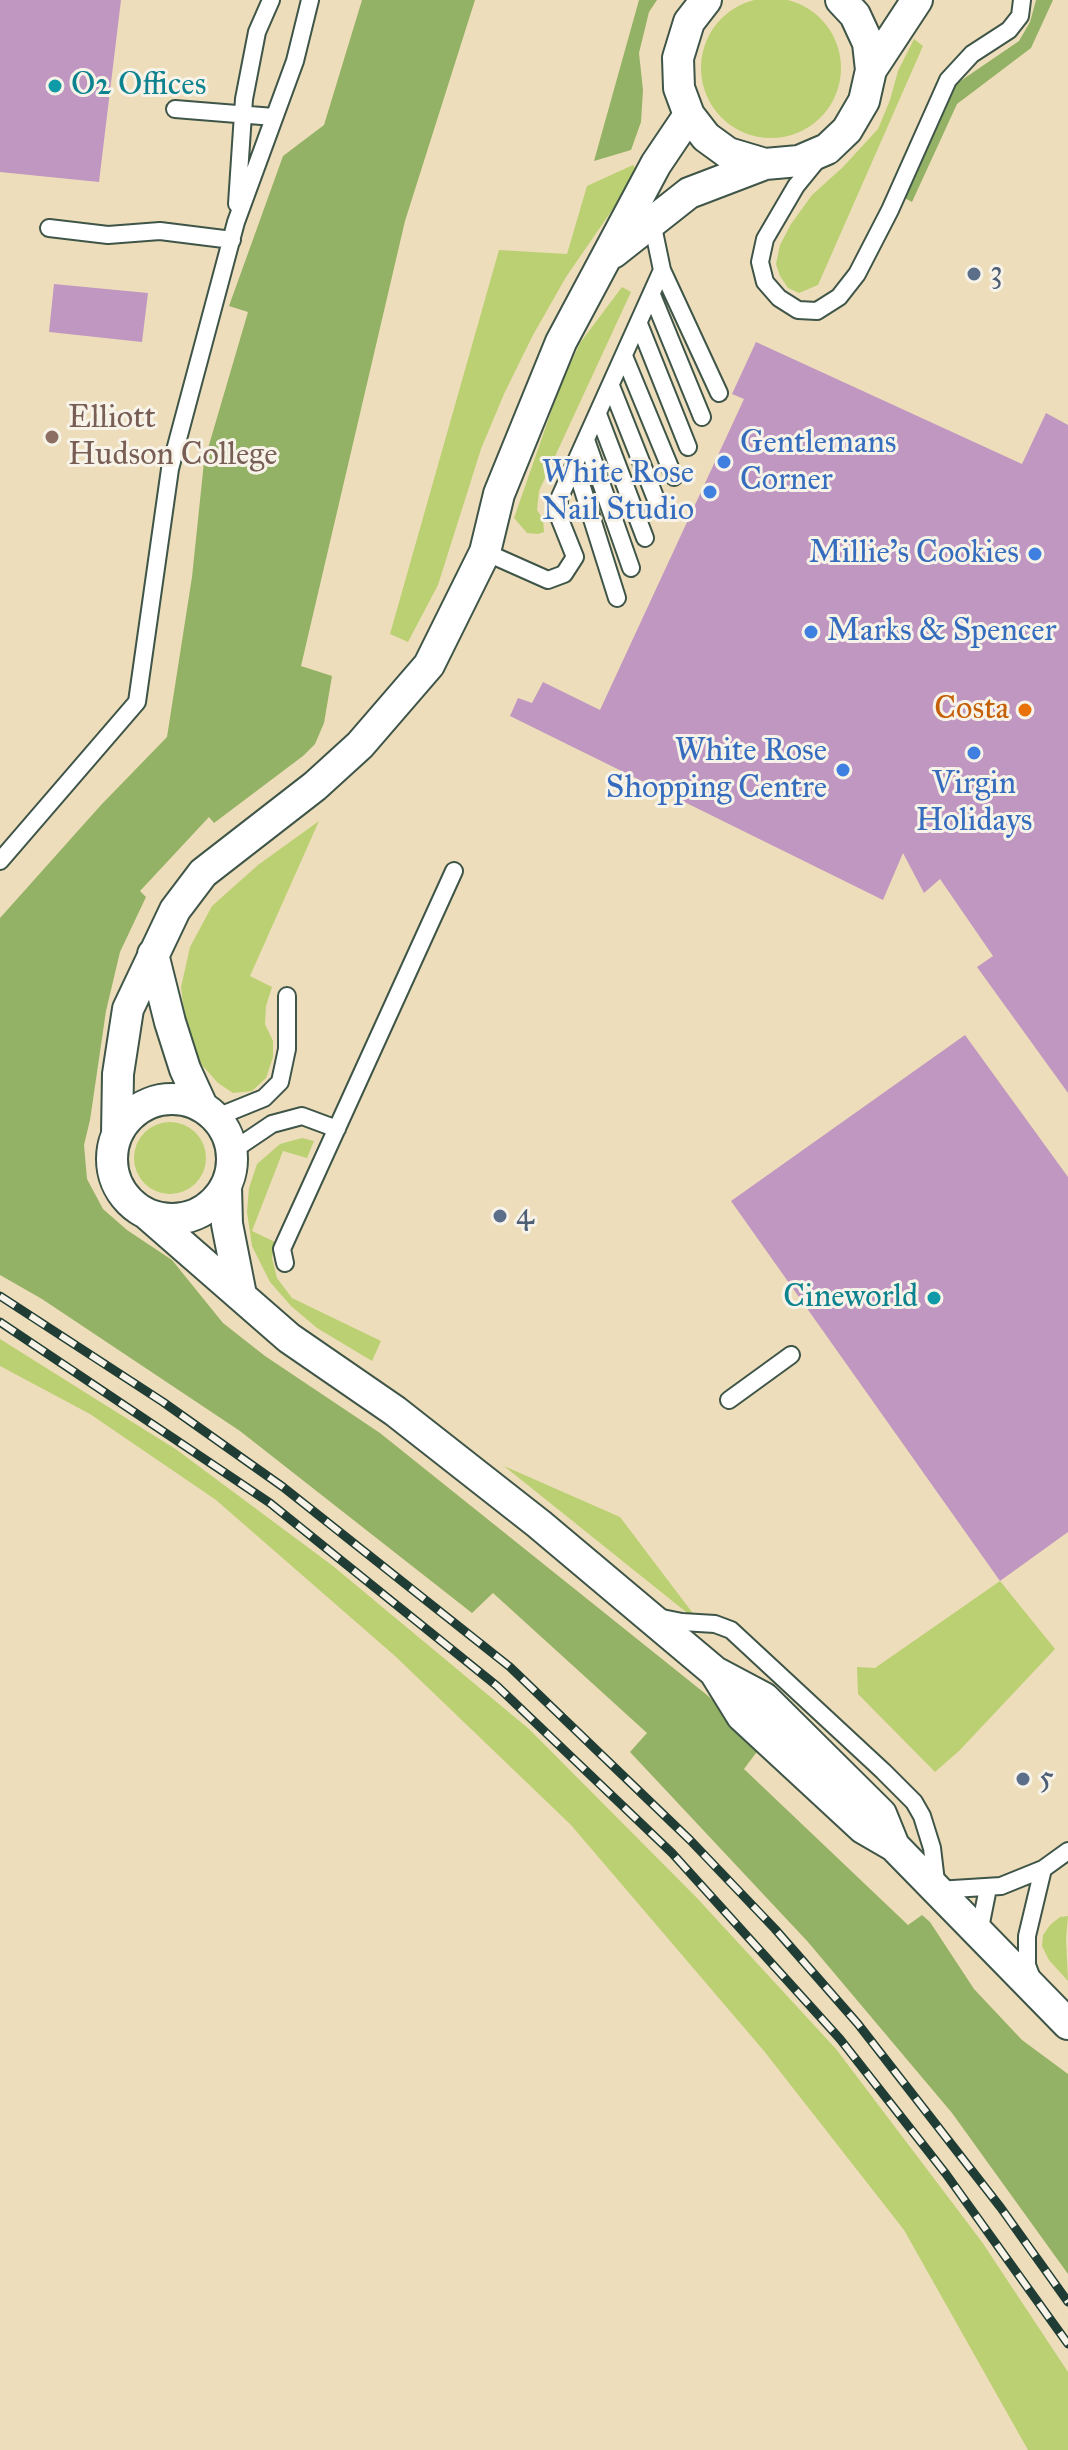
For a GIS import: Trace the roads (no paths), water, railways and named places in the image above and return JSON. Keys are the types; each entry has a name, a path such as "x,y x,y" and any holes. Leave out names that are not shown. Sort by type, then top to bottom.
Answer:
{"street":[{"path":"706,0 689,22 678,58 679,88 689,115 706,137 728,153 765,164"},
{"path":"605,259 689,193 765,164 799,161 827,149 847,130 864,101 871,70 868,43 855,15 841,0"},
{"path":"871,70 917,0"},
{"path":"117,1134 118,1074 128,1009 175,910 203,873 315,786 360,745 429,665 485,552 499,494 561,342 669,142 689,115"},
{"path":"148,1215 164,1219 182,1218 200,1212 215,1201 226,1187 232,1169 232,1151 227,1133 209,1111 185,1069 153,954"},
{"path":"209,1111 187,1100 170,1098 153,1101 126,1120 112,1150 112,1167 116,1182 135,1207 289,1338 395,1411 527,1515 715,1672 764,1698 881,1814 894,1846 1068,2024"},
{"path":"226,1187 227,1224 241,1295"}],"lane":[{"path":"236,222 243,113 257,32 271,0"},
{"path":"0,861 137,702 170,469 236,222 295,61 310,0"},
{"path":"827,149 796,186 765,239 760,262 765,282 779,298 798,310 817,311 839,297 857,274 890,210 948,80 972,54 1009,30 1020,16 1022,0"},
{"path":"175,109 274,117"},
{"path":"652,222 662,270 719,393"},
{"path":"49,228 108,235 160,231 232,240"},
{"path":"485,552 548,580 564,574 575,557 559,517 559,499 662,270"},
{"path":"652,295 702,417"},
{"path":"639,324 688,447"},
{"path":"624,356 674,477"},
{"path":"611,386 659,507"},
{"path":"598,414 645,538"},
{"path":"586,440 631,568"},
{"path":"575,465 617,598"},
{"path":"285,1263 282,1249 454,871"},
{"path":"209,1111 264,1098 280,1082 287,1049 287,996"},
{"path":"232,1151 272,1124 302,1116 337,1129"},
{"path":"729,1400 791,1355"},
{"path":"644,1614 682,1622 715,1624 731,1630 806,1698 914,1802 932,1848 937,1890 1001,1886 1043,1869 1068,1851"},
{"path":"1037,1992 1027,1965 1027,1936 1043,1869"},
{"path":"979,1933 988,1888"}],"railway":[{"path":"0,1296 163,1402 283,1487 510,1667 690,1840 775,1929 858,2024 1001,2208 1068,2302"},
{"path":"0,1322 270,1503 497,1686 672,1853 840,2039 946,2174 1068,2344"}],"place":[{"name":"O2 Offices","path":"55,86"},
{"name":"3","path":"974,274"},
{"name":"Elliott Hudson College","path":"52,437"},
{"name":"Gentlemans Corner","path":"724,462"},
{"name":"White Rose Nail Studio","path":"710,492"},
{"name":"Millie's Cookies","path":"1035,554"},
{"name":"Marks & Spencer","path":"811,632"},
{"name":"Costa","path":"1025,710"},
{"name":"Virgin Holidays","path":"974,753"},
{"name":"White Rose Shopping Centre","path":"843,770"},
{"name":"4","path":"500,1216"},
{"name":"Cineworld","path":"934,1298"},
{"name":"5","path":"1023,1779"}]}
